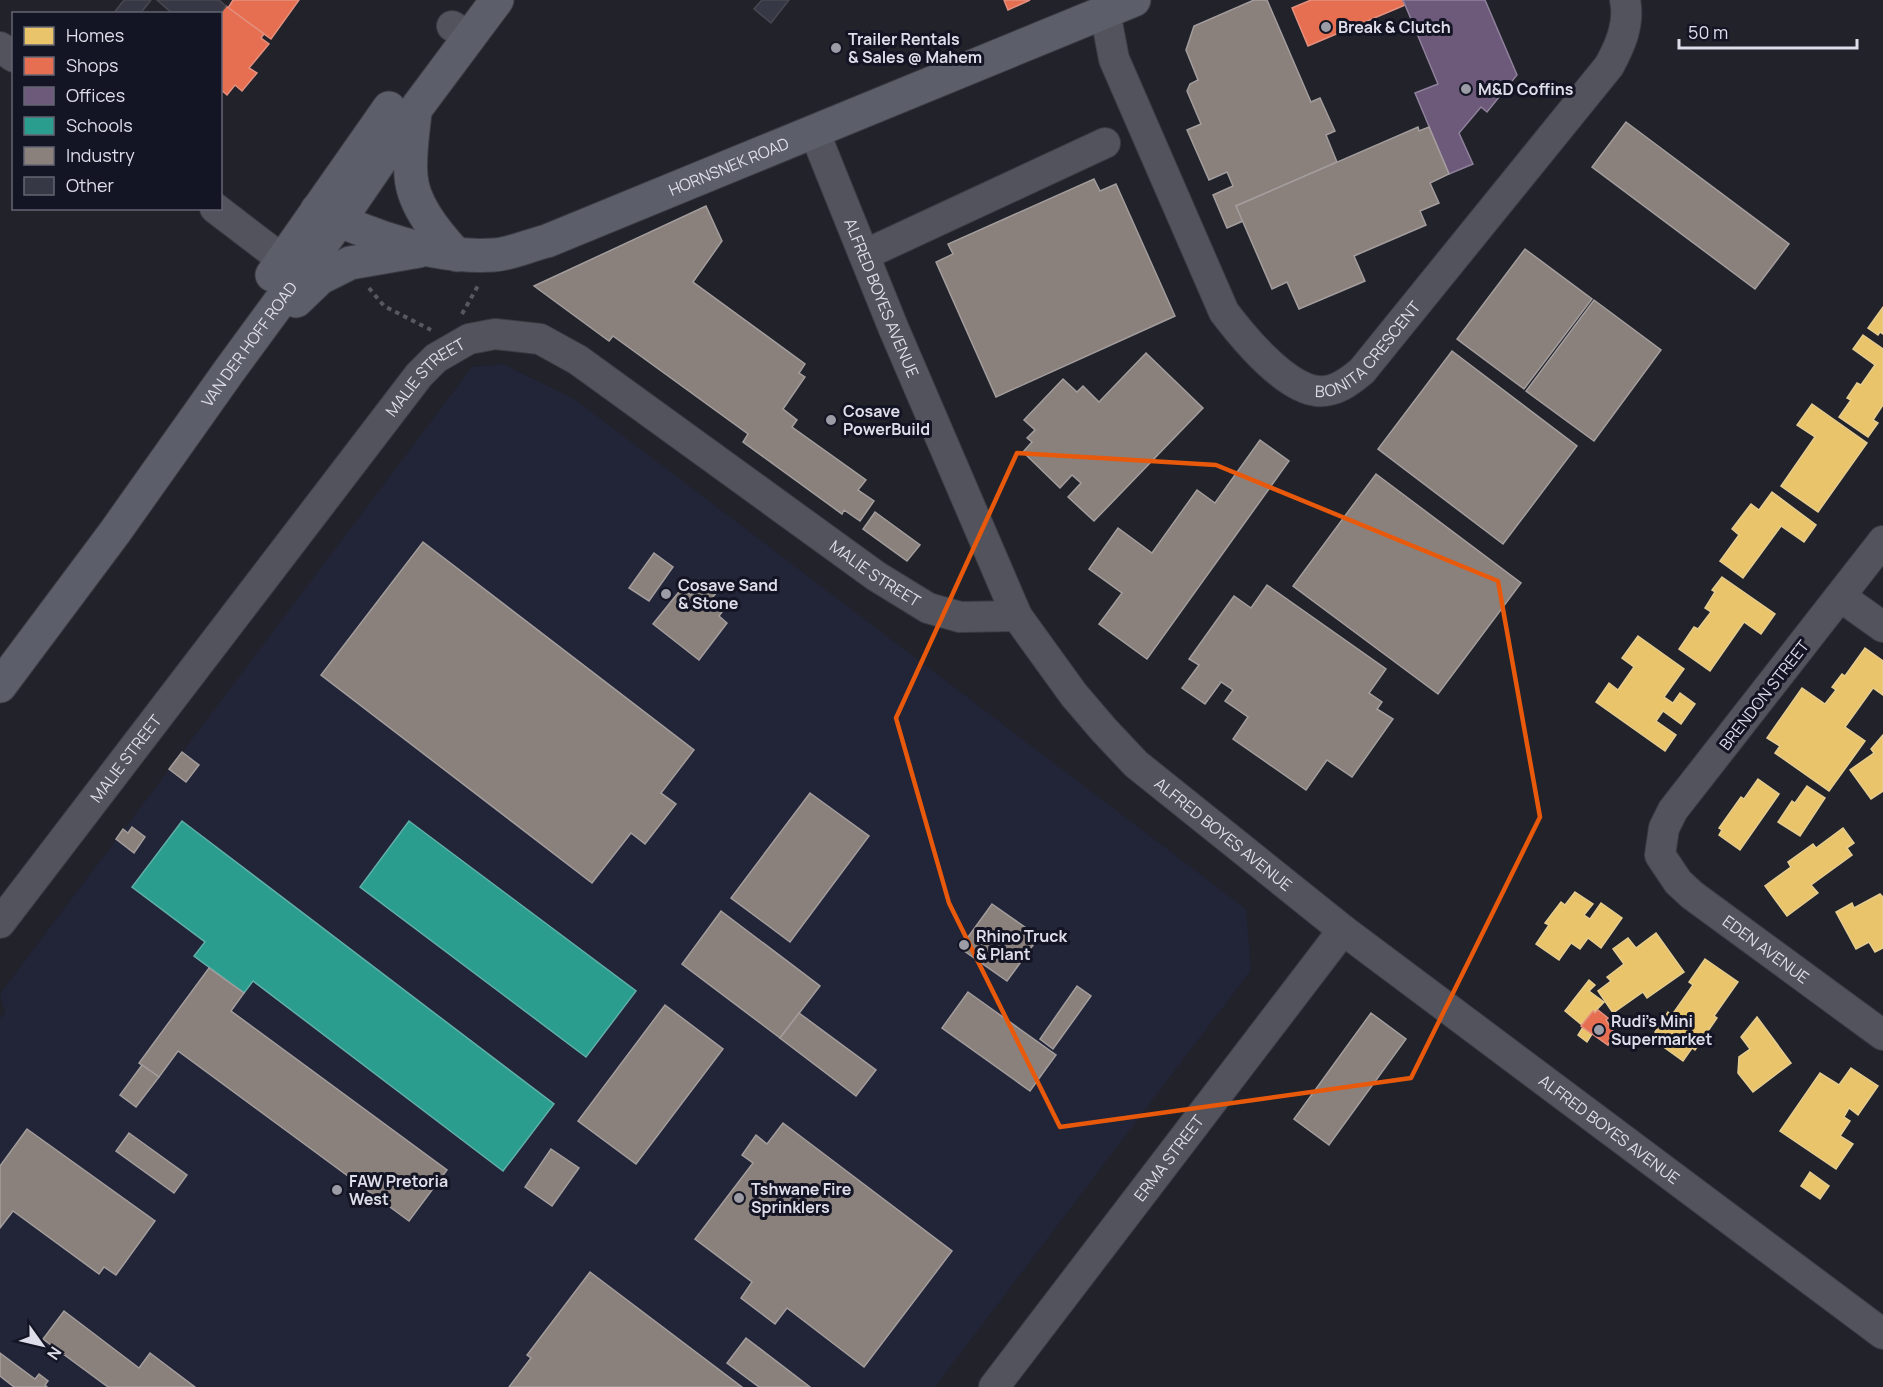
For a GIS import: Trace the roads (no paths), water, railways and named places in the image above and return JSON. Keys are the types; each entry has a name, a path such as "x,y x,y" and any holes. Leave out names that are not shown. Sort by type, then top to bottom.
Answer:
{"main road":[{"name":"VAN DER HOFF ROAD","path":"0,686 116,532 229,371 328,216 400,92 464,21 497,0"},
{"name":"HORNSNEK ROAD","path":"328,216 424,250 457,255 496,255 547,241 1120,6"},
{"name":"VAN DER HOFF ROAD","path":"0,658 283,260 328,216 415,110 464,21"},
{"path":"415,110 411,179 420,204 437,234 457,255"},
{"path":"229,371 292,304 320,278 350,263 424,250"}],"street":[{"name":"BONITA CRESCENT","path":"1120,6 1114,59 1224,312 1245,339 1265,359 1288,377 1319,391 1333,389 1349,382 1362,371 1609,66 1623,40 1627,8 1625,0"},
{"name":"ALFRED BOYES AVENUE","path":"814,131 1017,616 1074,695 1136,764 1343,930 1883,1334"},
{"path":"864,255 1105,144"},
{"path":"218,210 283,260"},
{"name":"MALIE STREET","path":"0,923 419,375 436,358 470,339 495,334 540,339 578,360 876,576 928,608 960,617 1017,616"},
{"name":"BRENDON STREET","path":"1660,855 1664,828 1674,810 1883,540"},
{"path":"1841,597 1883,627"},
{"name":"EDEN AVENUE","path":"1660,855 1677,882 1692,895 1883,1035"},
{"name":"ERMA STREET","path":"994,1387 1343,930"}],"place":[{"name":"Break & Clutch","path":"1326,27"},
{"name":"Trailer Rentals & Sales @ Mahem","path":"836,48"},
{"name":"M&D Coffins","path":"1466,89"},
{"name":"Cosave PowerBuild","path":"831,420"},
{"name":"Cosave Sand & Stone","path":"666,594"},
{"name":"Rhino Truck & Plant","path":"964,945"},
{"name":"Rudi's Mini Supermarket","path":"1599,1030"},
{"name":"FAW Pretoria West","path":"337,1190"},
{"name":"Tshwane Fire Sprinklers","path":"739,1198"}]}
